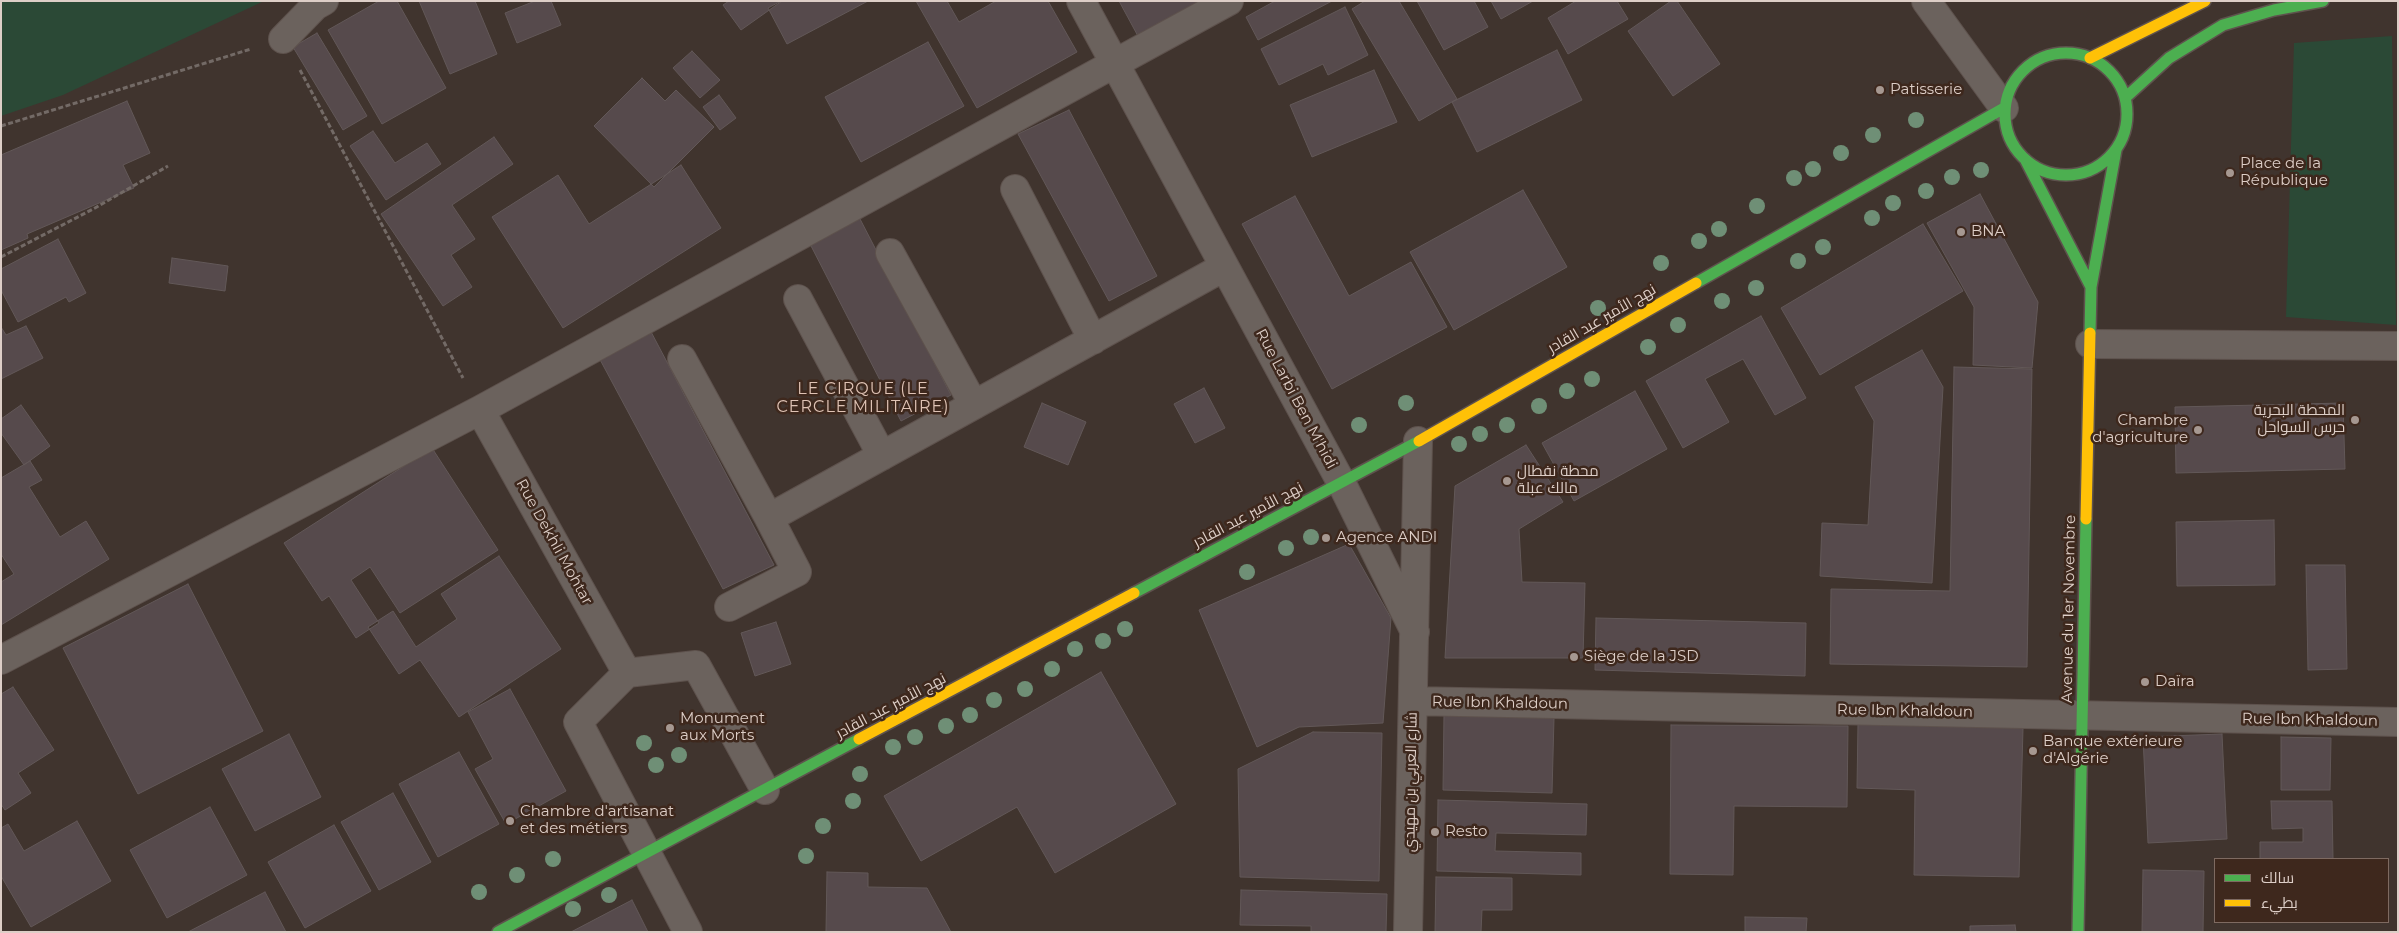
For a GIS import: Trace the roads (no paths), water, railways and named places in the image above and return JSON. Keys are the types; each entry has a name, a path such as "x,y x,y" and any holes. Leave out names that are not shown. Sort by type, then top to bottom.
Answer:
{"main road":[{"path":"2090,58 2205,1"},
{"path":"2125,98 2176,52 2223,26 2274,10 2323,1"},
{"path":"2058,53 2074,53 2090,58 2106,67 2118,81 2125,98 2128,116 2124,134 2116,150 2095,168 2082,173 2062,175 2042,170 2025,160 2012,145 2005,127 2004,108 2008,92 2015,78 2027,65 2042,57 2058,53"},
{"name":"نهج الأمير عبد القادر","path":"498,932 1418,441 2004,108"},
{"name":"Avenue du 1er Novembre","path":"2078,932 2091,287 2116,150"},
{"name":"Avenue du 1er Novembre","path":"2025,160 2091,287"}],"street":[{"path":"283,39 315,6 324,1"},
{"name":"Rue Larbi Ben M'hidi","path":"1081,1 1341,482 1414,632"},
{"path":"1,660 480,410 1228,1"},
{"path":"1926,1 2004,108"},
{"path":"1015,189 1093,340"},
{"path":"890,253 974,405"},
{"path":"769,518 1224,267"},
{"path":"798,299 882,456"},
{"path":"2090,344 2398,346"},
{"path":"682,359 797,572 729,607"},
{"name":"Rue Dekhli Mohtar","path":"480,410 627,673"},
{"path":"1414,632 1418,441"},
{"name":"شارع العربي بن مهيدي","path":"1408,932 1414,632"},
{"path":"688,932 578,722 627,673 696,665 765,790"},
{"name":"Rue Ibn Khaldoun","path":"1413,701 2398,722"}],"place":[{"name":"Patisserie","path":"1880,90"},
{"name":"Place de la République","path":"2230,173"},
{"name":"BNA","path":"1961,232"},
{"name":"المحطة البحرية حرس السواحل","path":"2355,420"},
{"name":"Chambre d'agriculture","path":"2198,430"},
{"name":"محطة نفطال مالك عبلة","path":"1507,481"},
{"name":"Agence ANDI","path":"1326,538"},
{"name":"Siège de la JSD","path":"1574,657"},
{"name":"Daïra","path":"2145,682"},
{"name":"Monument aux Morts","path":"670,728"},
{"name":"Banque extérieure d'Algérie","path":"2033,751"},
{"name":"Chambre d'artisanat et des métiers","path":"510,821"},
{"name":"Resto","path":"1435,832"}],"district":[{"name":"LE CIRQUE (LE CERCLE MILITAIRE)","path":"863,398"}]}
